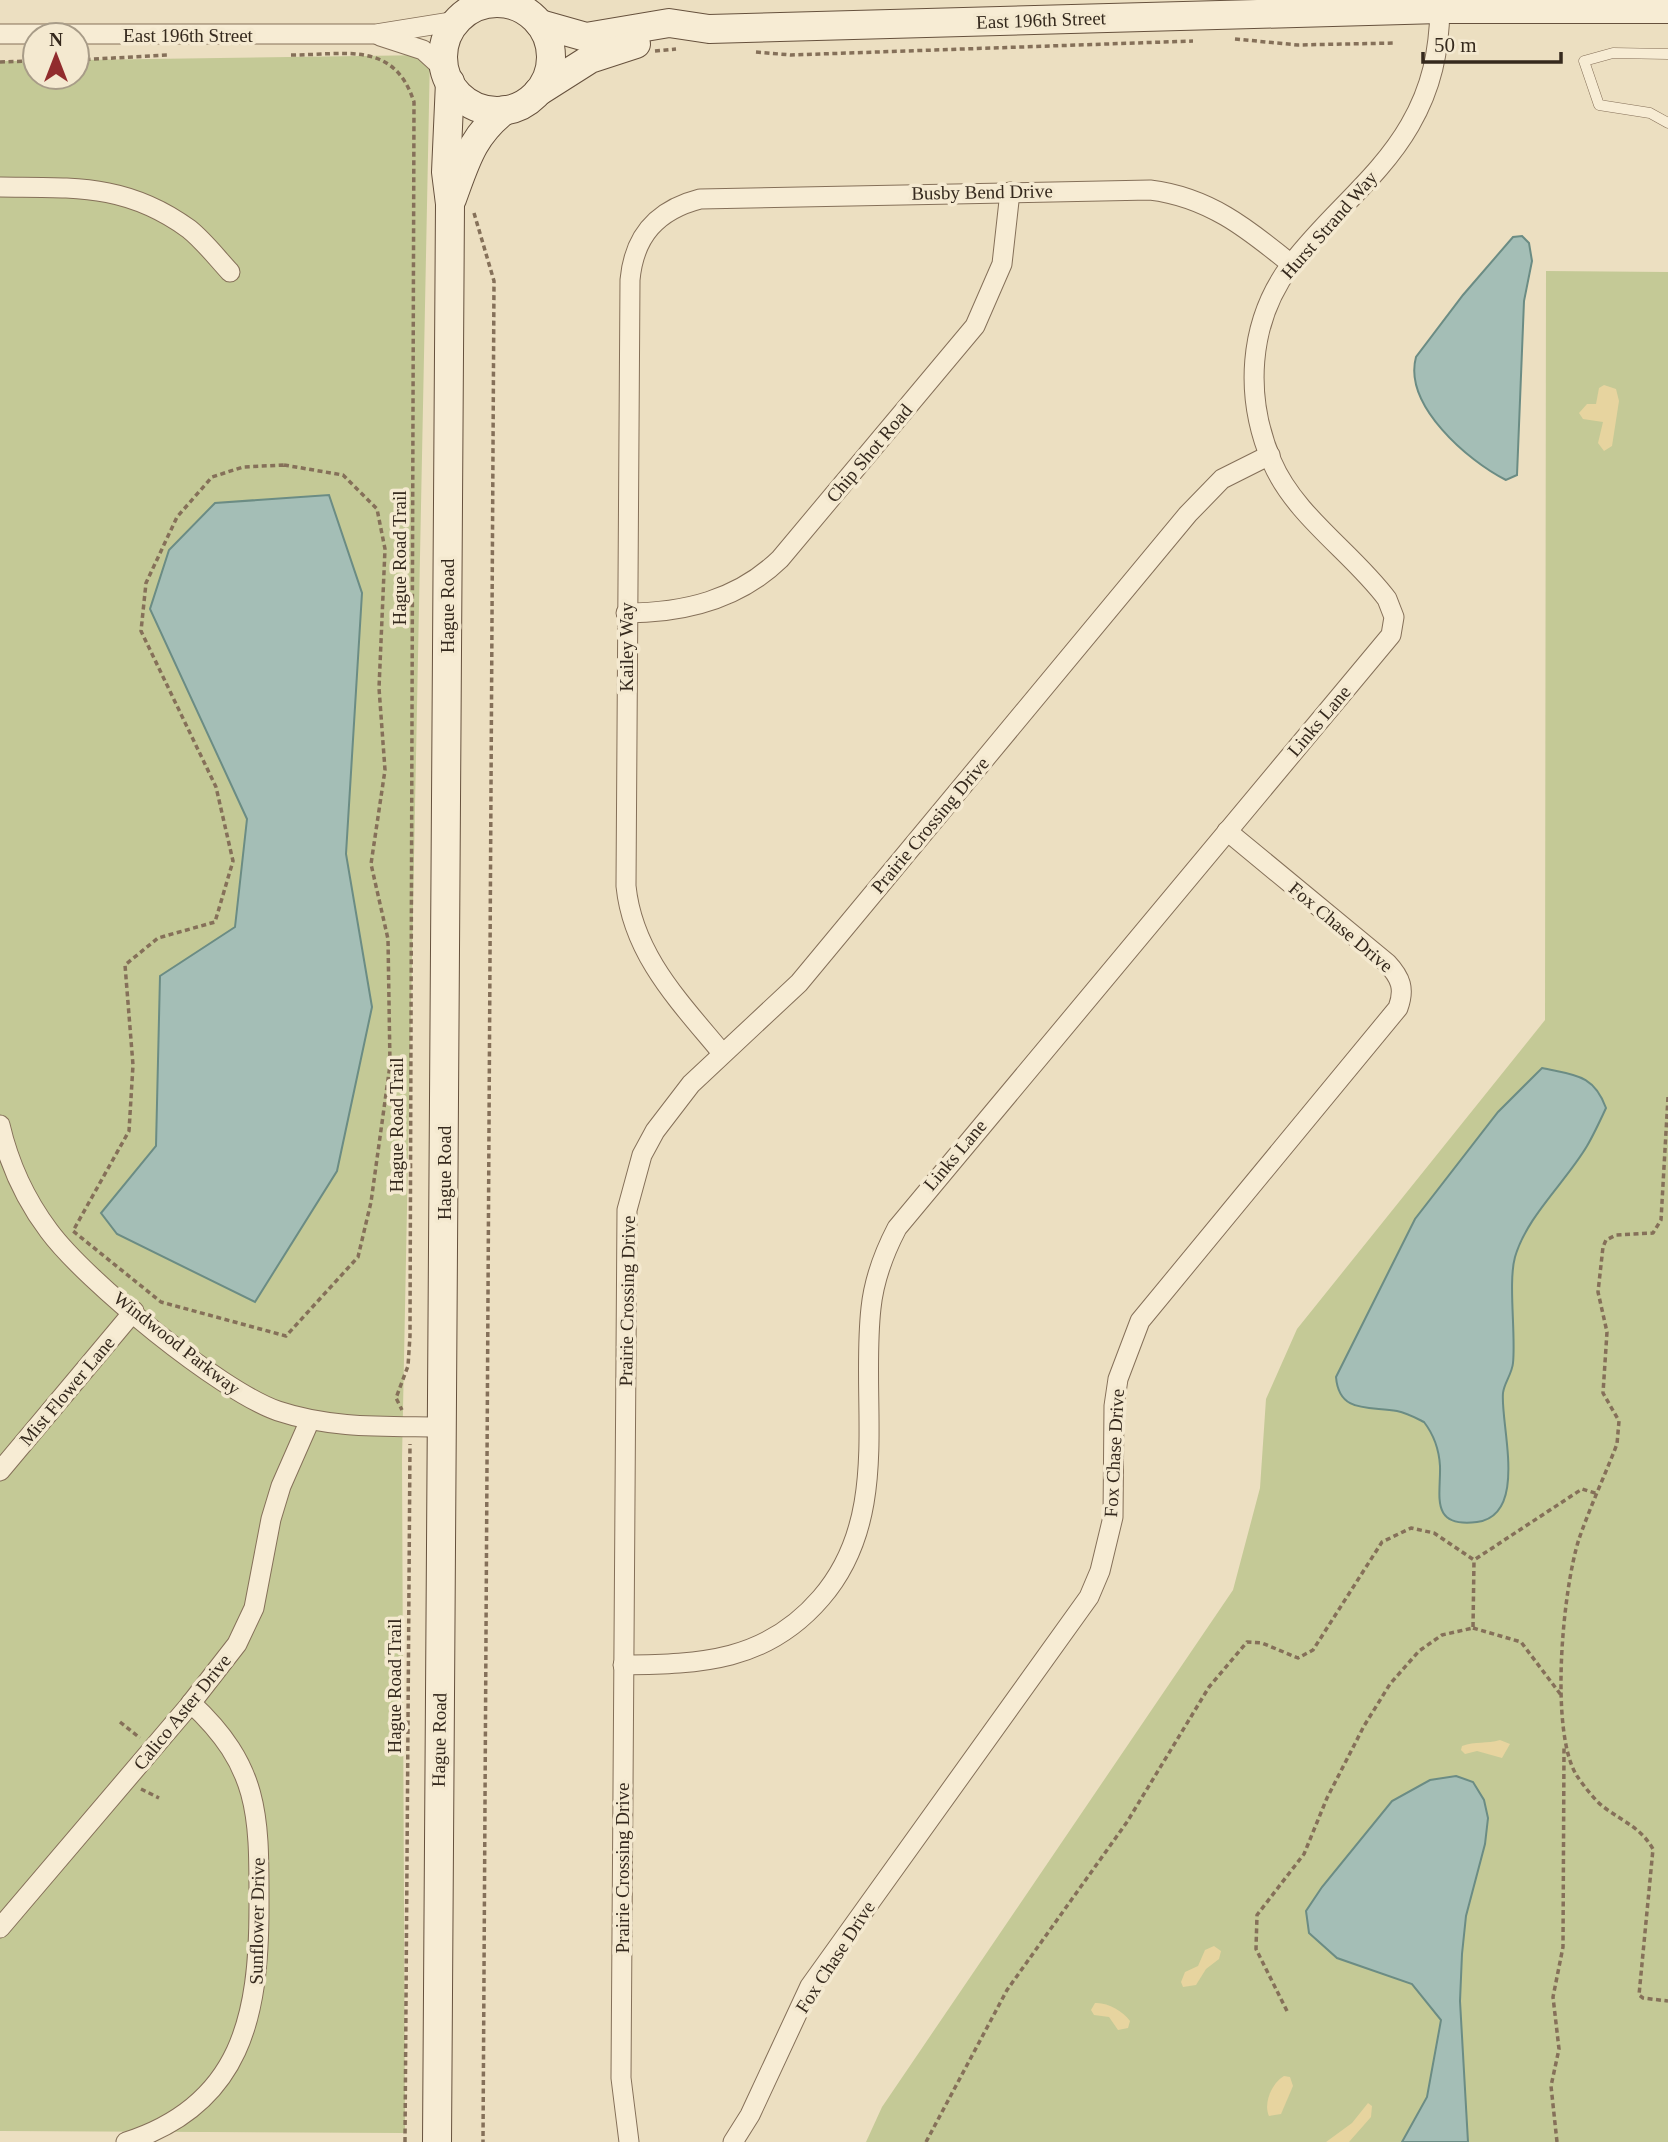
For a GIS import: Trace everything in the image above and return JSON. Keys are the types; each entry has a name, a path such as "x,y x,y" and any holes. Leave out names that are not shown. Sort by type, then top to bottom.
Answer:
{"main road":[{"path":"500,3 526,11 550,44 551,55 546,80 538,92 517,107 505,110 479,107 467,101 447,76 445,44 462,13 500,3"},
{"name":"East 196th Street","path":"538,92 590,59 623,46 709,29 1440,9 1668,9"},
{"name":"East 196th Street","path":"526,11 586,37 669,23 709,29"},
{"name":"Hague Road","path":"437,2142 450,204 446,173 447,76"},
{"name":"Hague Road","path":"450,204 474,142 485,126 505,110"}],"street":[{"name":"Hurst Strand Way","path":"1394,617 1380,589 1282,480 1270,456 1254,396 1254,352 1270,302 1292,264 1373,175 1410,125 1435,69 1440,9"},
{"name":"East 196th Street","path":"0,34 376,34 462,13"},
{"name":"East 196th Street","path":"376,34 423,50 447,76"},
{"path":"0,187 99,188 132,199 191,230 230,272"},
{"name":"Busby Bend Drive","path":"655,220 685,203 700,199 1140,189 1187,197 1231,217 1292,264"},
{"name":"Chip Shot Road","path":"626,613 677,610 723,598 764,574 780,559 975,326 1002,264 1010,192"},
{"name":"Kailey Way","path":"655,220 636,247 629,280 626,613 628,906 653,968 722,1052"},
{"name":"Prairie Crossing Drive","path":"629,2142 621,2078 627,1210 642,1155 655,1131 691,1084 722,1052 799,983 1208,493 1238,469 1270,456"},
{"name":"Links Lane","path":"623,1665 721,1660 754,1648 783,1633 801,1619 833,1585 845,1565 863,1513 869,1455 871,1305 876,1280 891,1239 914,1204 1391,635 1394,617"},
{"name":"Fox Chase Drive","path":"733,2142 750,2115 810,1986 1089,1597 1100,1572 1113,1517 1114,1406 1118,1379 1140,1321 1398,1008 1401,998 1400,981 1387,963 1227,831"},
{"name":"Windwood Parkway","path":"0,1125 12,1167 50,1233 71,1257 212,1374 247,1397 310,1420 332,1424 442,1427"},
{"name":"Mist Flower Lane","path":"0,1471 134,1311"},
{"name":"Calico Aster Drive","path":"0,1928 222,1666 246,1628 256,1598 271,1519 310,1420"},
{"name":"Sunflower Drive","path":"126,2142 177,2120 204,2096 230,2064 242,2040 256,1994 259,1829 252,1796 239,1758 230,1743 191,1703"}],"lane":[{"path":"1668,54 1613,52 1584,61 1599,104 1650,113 1668,124"}],"path":[{"path":"91,59 181,53"},
{"name":"Hague Road Trail","path":"279,55 377,56 400,74 414,102 410,1336 408,1366 396,1398 410,1427 405,2142"},
{"path":"0,62 21,61"},
{"path":"243,467 296,467 343,475 377,509 385,549 380,688 385,769 371,864 388,939 390,1065 371,1202 358,1257 286,1336 161,1302 72,1231 129,1131 134,1065 125,965 158,938 215,922 233,861 216,787 141,631 146,583 177,517 212,477 243,467"},
{"path":"1557,2142 1551,2086 1559,2049 1553,1997 1563,1947 1563,1697 1566,1602 1579,1539 1617,1444 1619,1428 1603,1393 1607,1332 1598,1292 1606,1240 1616,1235 1653,1233 1661,1220 1668,1097"},
{"path":"1474,1560 1582,1489 1598,1494"},
{"path":"926,2142 1007,1990 1127,1822 1209,1687 1247,1642 1262,1643 1298,1658 1313,1650 1382,1542 1410,1528 1434,1533 1474,1560"},
{"path":"1474,1560 1474,1628"},
{"path":"1287,2011 1256,1950 1257,1915 1304,1854 1327,1798 1364,1726 1391,1684 1419,1651 1443,1635 1474,1628 1521,1642 1563,1697"},
{"path":"120,1722 154,1748"},
{"path":"1564,1739 1576,1774 1602,1806 1644,1833 1653,1849 1639,1995 1643,1998 1668,2001"},
{"path":"141,1790 159,1798"}],"green space":[{"path":"430,55 402,1459 405,2133 0,2131 0,61 21,61 21,91 91,91 91,60"},
{"path":"1546,271 1668,272 1668,2142 866,2142 882,2107 1233,1590 1260,1488 1266,1399 1297,1329 1545,1020"}],"sand":[{"path":"1604,385 1616,389 1619,401 1612,446 1604,451 1598,443 1603,422 1583,419 1579,413 1587,404 1596,404 1599,388"},
{"path":"1500,1740 1510,1744 1502,1758 1477,1751 1465,1754 1461,1750 1462,1746 1467,1744"},
{"path":"1214,1946 1221,1951 1219,1959 1206,1969 1196,1985 1183,1987 1181,1982 1185,1972 1198,1966 1205,1950"},
{"path":"1095,2003 1110,2006 1123,2014 1130,2021 1128,2028 1118,2030 1109,2017 1094,2015 1091,2010"},
{"path":"1284,2076 1290,2077 1293,2086 1281,2114 1269,2116 1267,2105 1270,2094"},
{"path":"1368,2103 1372,2106 1371,2117 1349,2142 1326,2142 1352,2123"}],"water":[{"path":"1522,236 1529,243 1532,261 1524,301 1517,475 1506,480 1474,460 1457,445 1429,412 1419,394 1415,375 1416,357 1463,295 1513,237"},
{"path":"329,495 362,593 346,854 372,1007 337,1171 255,1302 117,1234 101,1213 156,1146 160,976 235,927 247,819 150,609 169,550 215,503"},
{"path":"1542,1068 1573,1075 1589,1082 1606,1108 1578,1160 1528,1228 1515,1257 1512,1280 1513,1363 1503,1393 1507,1486 1503,1503 1493,1516 1477,1522 1462,1523 1444,1515 1439,1498 1438,1454 1433,1437 1424,1422 1401,1412 1349,1403 1338,1389 1336,1377 1415,1219 1498,1112"},
{"path":"1456,1776 1473,1782 1484,1800 1488,1818 1485,1844 1466,1916 1462,1954 1460,2001 1468,2142 1402,2142 1427,2097 1441,2020 1412,1984 1337,1958 1309,1933 1306,1911 1322,1887 1392,1801 1430,1780"}]}
